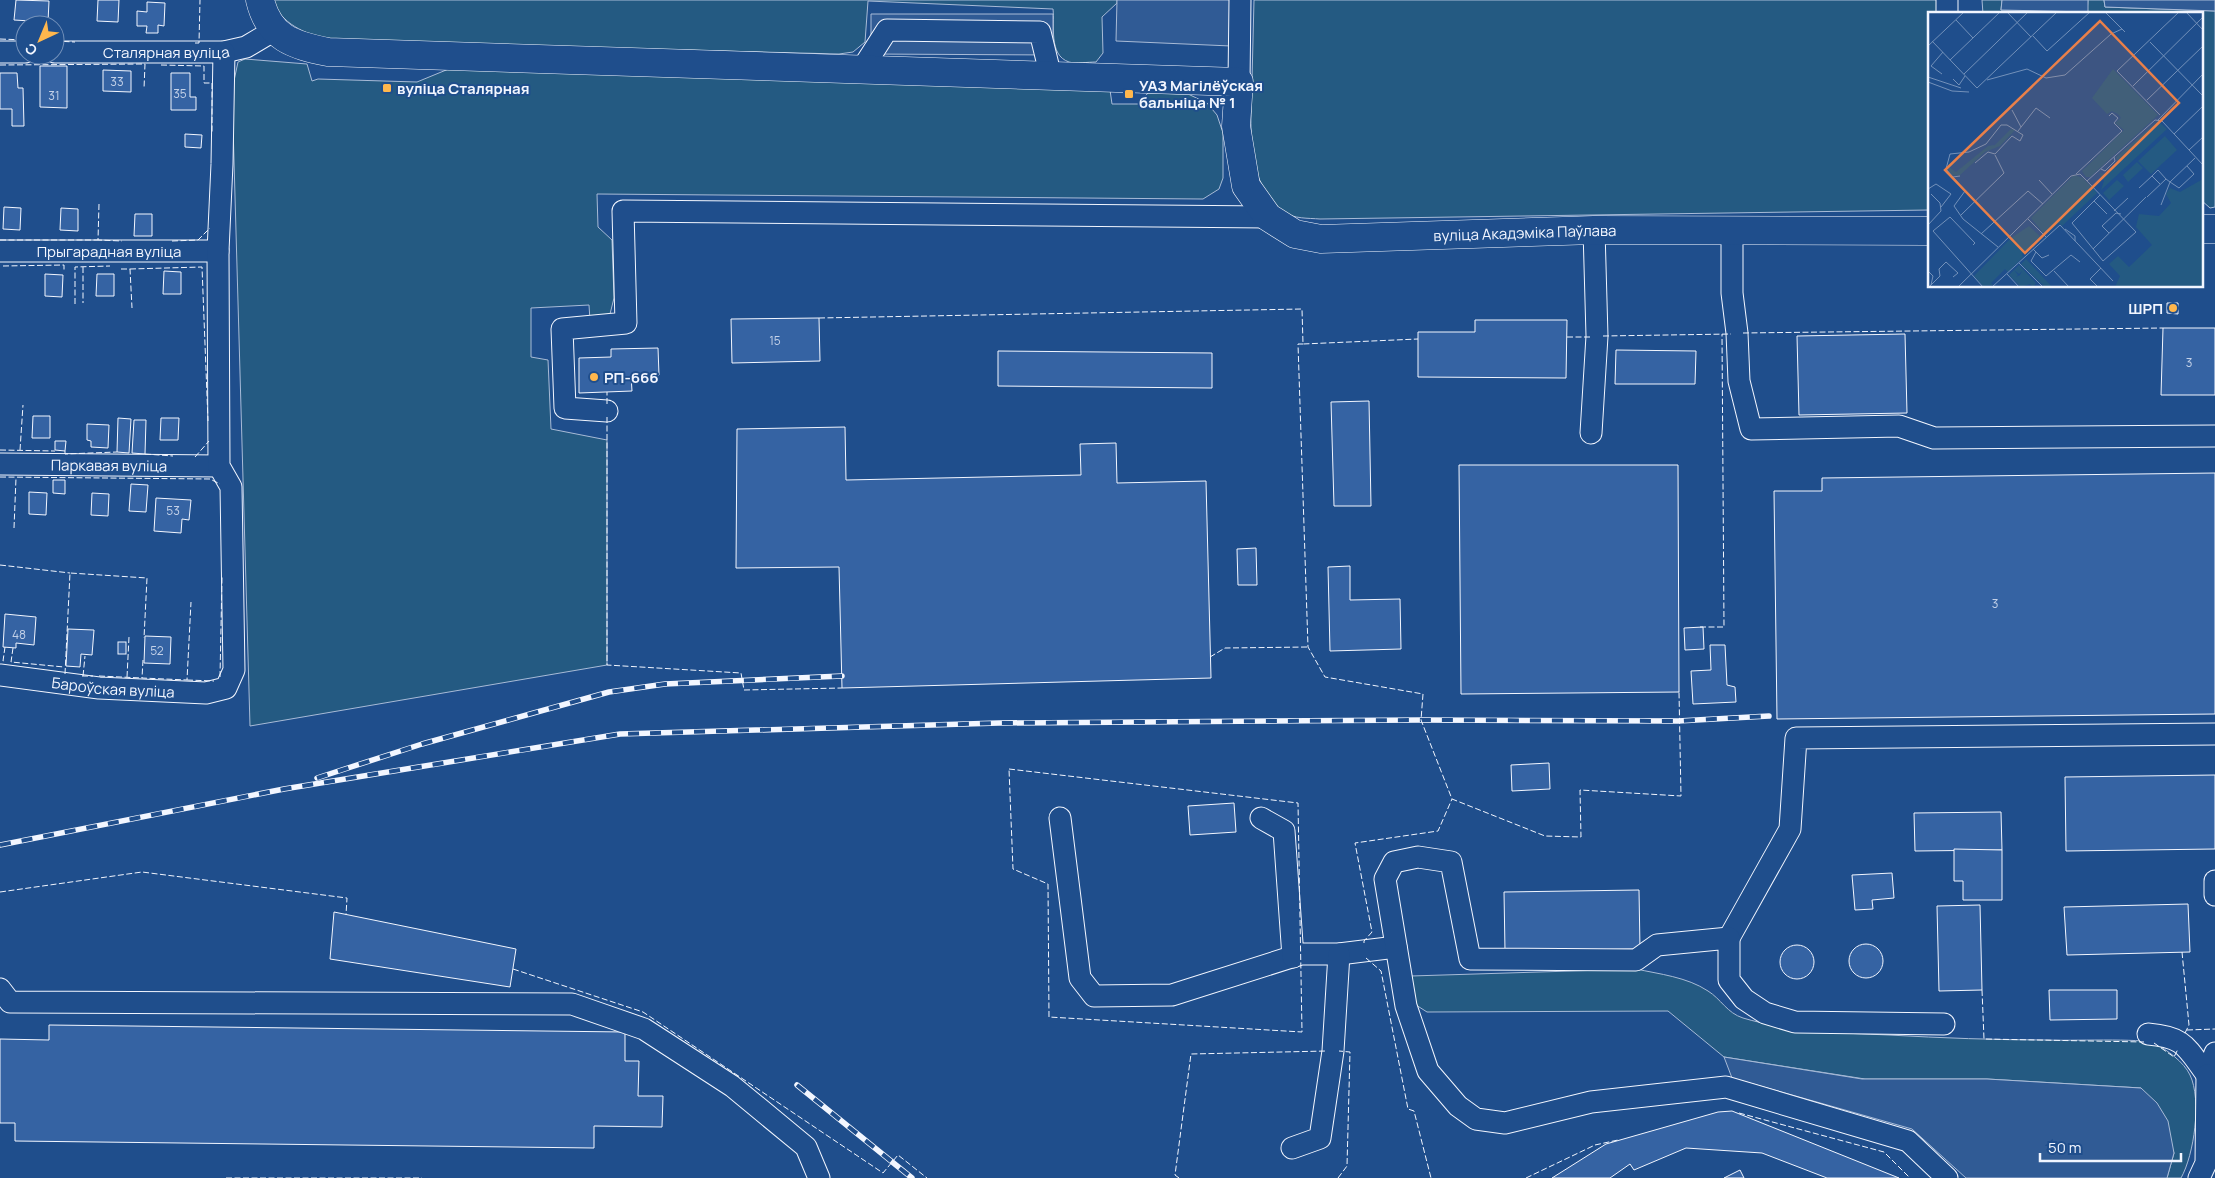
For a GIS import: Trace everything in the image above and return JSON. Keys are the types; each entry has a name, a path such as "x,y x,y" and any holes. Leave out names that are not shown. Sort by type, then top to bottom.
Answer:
{"main road":[{"path":"260,0 263,13 274,31 297,45 328,52 862,69 1051,78 1239,82"},
{"name":"вуліца Акадэміка Паўлава","path":"1239,82 1236,126 1246,186 1268,217 1295,234 1321,239 1594,230 1928,231"},
{"path":"2202,229 2215,229"}],"street":[{"path":"1239,82 1240,0"},
{"path":"862,69 887,30 1040,32 1051,78"},
{"name":"Сталярная вуліца","path":"65,52 224,52 246,47 274,31"},
{"path":"0,52 15,52"},
{"path":"219,466 218,251 224,52"},
{"path":"607,411 565,408 562,329 626,323 623,211 1268,217"},
{"path":"1591,433 1597,336 1594,230"},
{"path":"1732,230 1732,293 1737,333 1738,381 1751,429 1899,426 1934,438 2215,436"},
{"name":"Прыгарадная вуліца","path":"0,251 218,251"},
{"name":"Паркавая вуліца","path":"0,464 219,466"},
{"name":"Бароўская вуліца","path":"0,675 99,688 206,693 226,688 234,670 231,487 219,466"},
{"path":"1944,1024 1795,1022 1764,1013 1744,999 1730,980 1729,938 1790,829 1796,738 2215,734"},
{"path":"1060,818 1080,978 1094,996 1172,995 1301,954 1339,954 1396,946"},
{"path":"1261,818 1284,831 1293,957"},
{"path":"1729,938 1656,945 1636,960 1470,959 1451,862 1418,857 1394,862 1385,879 1406,1006 1428,1071 1458,1106 1476,1119 1505,1124 1591,1102 1726,1087 1908,1141 1947,1178"},
{"path":"2215,881 2215,895"},
{"path":"1292,1148 1320,1138 1333,1051 1339,954"},
{"path":"0,989 10,1002 572,1004 644,1029 732,1086 806,1147 819,1178"},
{"path":"2148,1034 2166,1036 2182,1041 2208,1075"},
{"path":"2199,1178 2206,1163 2208,1075 2215,1053"}],"shaded area":[{"path":"273,0 1117,0 1117,3 1102,17 1103,53 1096,62 1079,63 1069,62 1058,53 1054,39 1053,9 868,1 865,42 853,52 839,54 327,41 302,31 288,22 277,9"},
{"path":"1117,0 1233,0 1231,46 1116,41"},
{"path":"1254,0 1938,0 1938,12 1928,12 1928,210 1301,218 1284,212 1271,200 1262,185 1256,169 1253,151 1251,114"},
{"path":"1982,0 2002,0 2001,10 2087,12 1983,12"},
{"path":"2002,0 2088,0 2088,12 2001,10"},
{"path":"2088,0 2104,0 2105,7 2215,11 2215,207 2210,208 2202,201 2202,12 2087,12"},
{"path":"2104,0 2215,0 2215,11 2105,7"},
{"path":"871,14 1053,14 1053,55 871,54"},
{"path":"245,59 307,64 312,81 318,79 417,82 451,68 1110,90 1112,104 1138,104 1148,93 1188,94 1207,103 1217,115 1223,133 1223,178 1219,189 1203,199 597,194 598,227 612,240 614,298 610,314 590,321 589,305 531,308 531,357 548,360 551,429 607,440 607,665 250,726 232,90 238,62"},
{"path":"1636,969 1673,977 1700,986 1713,994 1737,1016 1761,1023 1797,1029 1949,1038 2121,1040 2154,1043 2170,1053 2184,1066 2194,1086 2195,1127 2186,1168 2181,1178 2167,1178 2174,1153 2141,1088 1987,1079 1865,1079 1724,1057 1668,1011 1427,1012 1416,1005 1411,976"},
{"path":"1724,1057 1862,1079 1987,1079 2141,1088 2157,1103 2168,1121 2174,1153 2167,1178 1966,1178 1912,1129 1732,1078"}],"building":[{"path":"16,0 49,1 48,15 15,15 14,20"},
{"path":"98,0 119,0 118,22 97,21"},
{"path":"147,2 165,3 164,26 158,25 158,33 146,33 147,26 137,26 137,11 147,12"},
{"path":"40,66 67,66 67,108 40,107"},
{"path":"103,70 131,71 131,92 103,91"},
{"path":"0,73 17,73 18,88 23,88 24,126 12,126 12,109 0,109"},
{"path":"171,73 190,73 190,97 196,97 196,110 171,110"},
{"path":"185,134 202,135 201,148 185,147"},
{"path":"4,207 21,208 20,230 3,229"},
{"path":"61,208 78,209 78,231 60,230"},
{"path":"135,214 152,214 152,236 134,236"},
{"path":"164,271 181,272 181,294 163,294"},
{"path":"45,274 63,275 62,297 45,296"},
{"path":"97,274 114,274 114,296 96,296"},
{"name":"ШРП","path":"2167,303 2178,303 2178,314 2167,313"},
{"path":"819,318 820,361 732,363 731,319"},
{"path":"1475,320 1567,320 1566,378 1418,377 1418,332 1475,332"},
{"path":"2163,328 2215,328 2215,395 2161,395"},
{"path":"1905,334 1907,413 1799,415 1797,336"},
{"path":"658,348 659,375 631,376 632,391 579,393 579,358 611,357 611,349"},
{"path":"1616,350 1696,351 1695,384 1615,384"},
{"path":"998,351 1212,353 1212,388 998,386"},
{"path":"1369,401 1371,506 1334,506 1331,402"},
{"path":"33,416 50,416 50,438 32,438"},
{"path":"118,418 131,419 129,453 117,452"},
{"path":"161,418 179,418 178,440 160,440"},
{"path":"134,420 146,420 145,454 132,453"},
{"path":"87,424 109,425 108,448 91,447 91,441 87,440"},
{"path":"845,427 846,480 1081,475 1080,444 1116,443 1117,483 1206,481 1211,678 842,688 839,567 736,568 737,429"},
{"path":"55,441 66,441 65,451 55,450"},
{"path":"1459,465 1678,465 1679,692 1461,694"},
{"path":"2215,473 2215,714 1777,719 1774,491 1822,491 1822,478"},
{"path":"53,480 65,480 65,494 53,493"},
{"path":"131,484 148,485 146,512 129,511"},
{"path":"29,492 47,493 46,515 29,514"},
{"path":"92,493 109,494 108,516 91,515"},
{"path":"156,498 191,500 189,520 182,519 181,533 154,531"},
{"path":"1256,548 1257,585 1238,585 1237,549"},
{"path":"1350,566 1350,600 1400,599 1401,649 1330,651 1328,567"},
{"path":"5,614 36,617 34,645 16,643 16,648 3,647"},
{"path":"1703,627 1704,649 1685,650 1684,628"},
{"path":"68,629 94,630 92,655 81,654 80,667 66,666"},
{"path":"145,636 171,637 170,664 144,663"},
{"path":"118,642 126,642 126,654 118,654"},
{"path":"1710,645 1725,645 1727,685 1735,687 1736,702 1693,704 1691,671 1711,670"},
{"path":"1549,763 1550,789 1512,791 1511,765"},
{"path":"2215,775 2215,849 2066,851 2065,777"},
{"path":"1234,803 1236,832 1190,835 1188,806"},
{"path":"2001,812 2002,850 1915,851 1914,813"},
{"path":"1954,849 2002,850 2002,900 1963,900 1963,881 1954,881"},
{"path":"1892,873 1894,898 1872,900 1873,909 1855,910 1852,875"},
{"path":"1639,890 1640,949 1505,951 1504,892"},
{"path":"2188,904 2190,952 2067,955 2064,907"},
{"path":"1980,905 1982,990 1939,991 1937,906"},
{"path":"334,912 516,949 510,987 330,959"},
{"path":"1866,944 1873,945 1878,949 1882,954 1882,968 1878,973 1873,977 1866,978 1859,977 1854,973 1850,968 1849,961 1850,954 1854,949 1859,945"},
{"path":"1797,945 1804,946 1809,950 1813,955 1813,969 1809,974 1804,978 1797,979 1790,978 1785,974 1781,969 1780,962 1781,955 1785,950 1790,946"},
{"path":"2049,990 2117,990 2117,1019 2050,1020"},
{"path":"49,1025 625,1032 625,1061 639,1061 638,1096 663,1096 662,1127 594,1126 594,1148 15,1141 15,1123 0,1123 0,1039 49,1040"},
{"path":"1732,1111 1899,1178 1827,1178 1762,1153 1686,1148 1634,1170 1630,1164 1610,1178 1552,1178 1606,1144 1718,1112"},
{"path":"1740,1170 1744,1178 1724,1178"}],"railway":[{"path":"317,778 422,744 609,692 665,684 842,676"},
{"path":"0,845 284,789 620,734 999,723 1421,720 1678,721 1769,716"},
{"path":"797,1085 912,1178"}],"fence":[{"path":"195,43 199,43 200,0"},
{"path":"0,39 15,40"},
{"path":"65,42 75,42"},
{"path":"0,65 145,64 144,89"},
{"path":"161,65 204,66 204,83 212,83 212,134"},
{"path":"99,204 98,240 122,241"},
{"path":"172,241 198,240 210,228"},
{"path":"0,240 98,240"},
{"path":"3,266 64,265 64,271"},
{"path":"75,304 75,267 110,266"},
{"path":"83,267 83,303"},
{"path":"130,269 202,267 208,421"},
{"path":"121,269 130,269 132,308"},
{"path":"819,318 1302,309 1303,344 1418,339"},
{"path":"1743,333 2163,328"},
{"path":"1700,627 1724,627 1722,334"},
{"path":"1603,336 1731,334"},
{"path":"1567,337 1591,337"},
{"path":"1303,344 1298,344 1308,647 1325,677 1423,694 1421,720 1452,799 1545,836 1581,837 1580,790 1681,796 1679,692"},
{"path":"607,392 607,404"},
{"path":"20,450 23,405"},
{"path":"607,417 607,665 741,673 744,690 842,688"},
{"path":"195,457 209,441"},
{"path":"0,450 55,451"},
{"path":"65,451 65,454 117,452"},
{"path":"145,454 173,456"},
{"path":"0,477 210,479 220,484"},
{"path":"14,528 16,478"},
{"path":"0,565 70,573"},
{"path":"65,674 70,573 147,578 144,638"},
{"path":"220,677 222,577"},
{"path":"143,660 142,678 187,680 191,602"},
{"path":"127,677 129,637"},
{"path":"5,647 3,661 5,661"},
{"path":"1210,657 1225,648 1308,647"},
{"path":"13,648 11,662 64,667"},
{"path":"83,676 85,656"},
{"path":"82,676 93,676"},
{"path":"99,676 142,678"},
{"path":"187,680 214,681"},
{"path":"1009,769 1298,803 1302,1032 1049,1017 1048,884 1013,869 1009,769"},
{"path":"1364,943 1372,932 1355,843 1438,831 1452,799"},
{"path":"0,892 142,872 347,898 346,915"},
{"path":"2182,952 2189,1025 2184,1035"},
{"path":"1366,958 1381,971 1408,1109 1414,1111 1431,1178"},
{"path":"513,969 643,1012 883,1173 898,1155 927,1178"},
{"path":"1982,990 1984,1039 2144,1042"},
{"path":"2187,1030 2215,1029"},
{"path":"2154,1043 2174,1057 2178,1049"},
{"path":"1179,1178 1175,1175 1191,1054 1327,1051"},
{"path":"1338,1178 1347,1166 1350,1052 1339,1051"},
{"path":"1739,1113 1884,1152 1910,1178"},
{"path":"1526,1178 1595,1145 1618,1140"},
{"path":"226,1178 422,1178"}],"place":[{"name":"вуліца Сталярная","path":"387,88"},
{"name":"УАЗ Магілёўская бальніца № 1","path":"1129,94"},
{"name":"ШРП","path":"2173,308"},
{"name":"РП-666","path":"594,377"}]}
